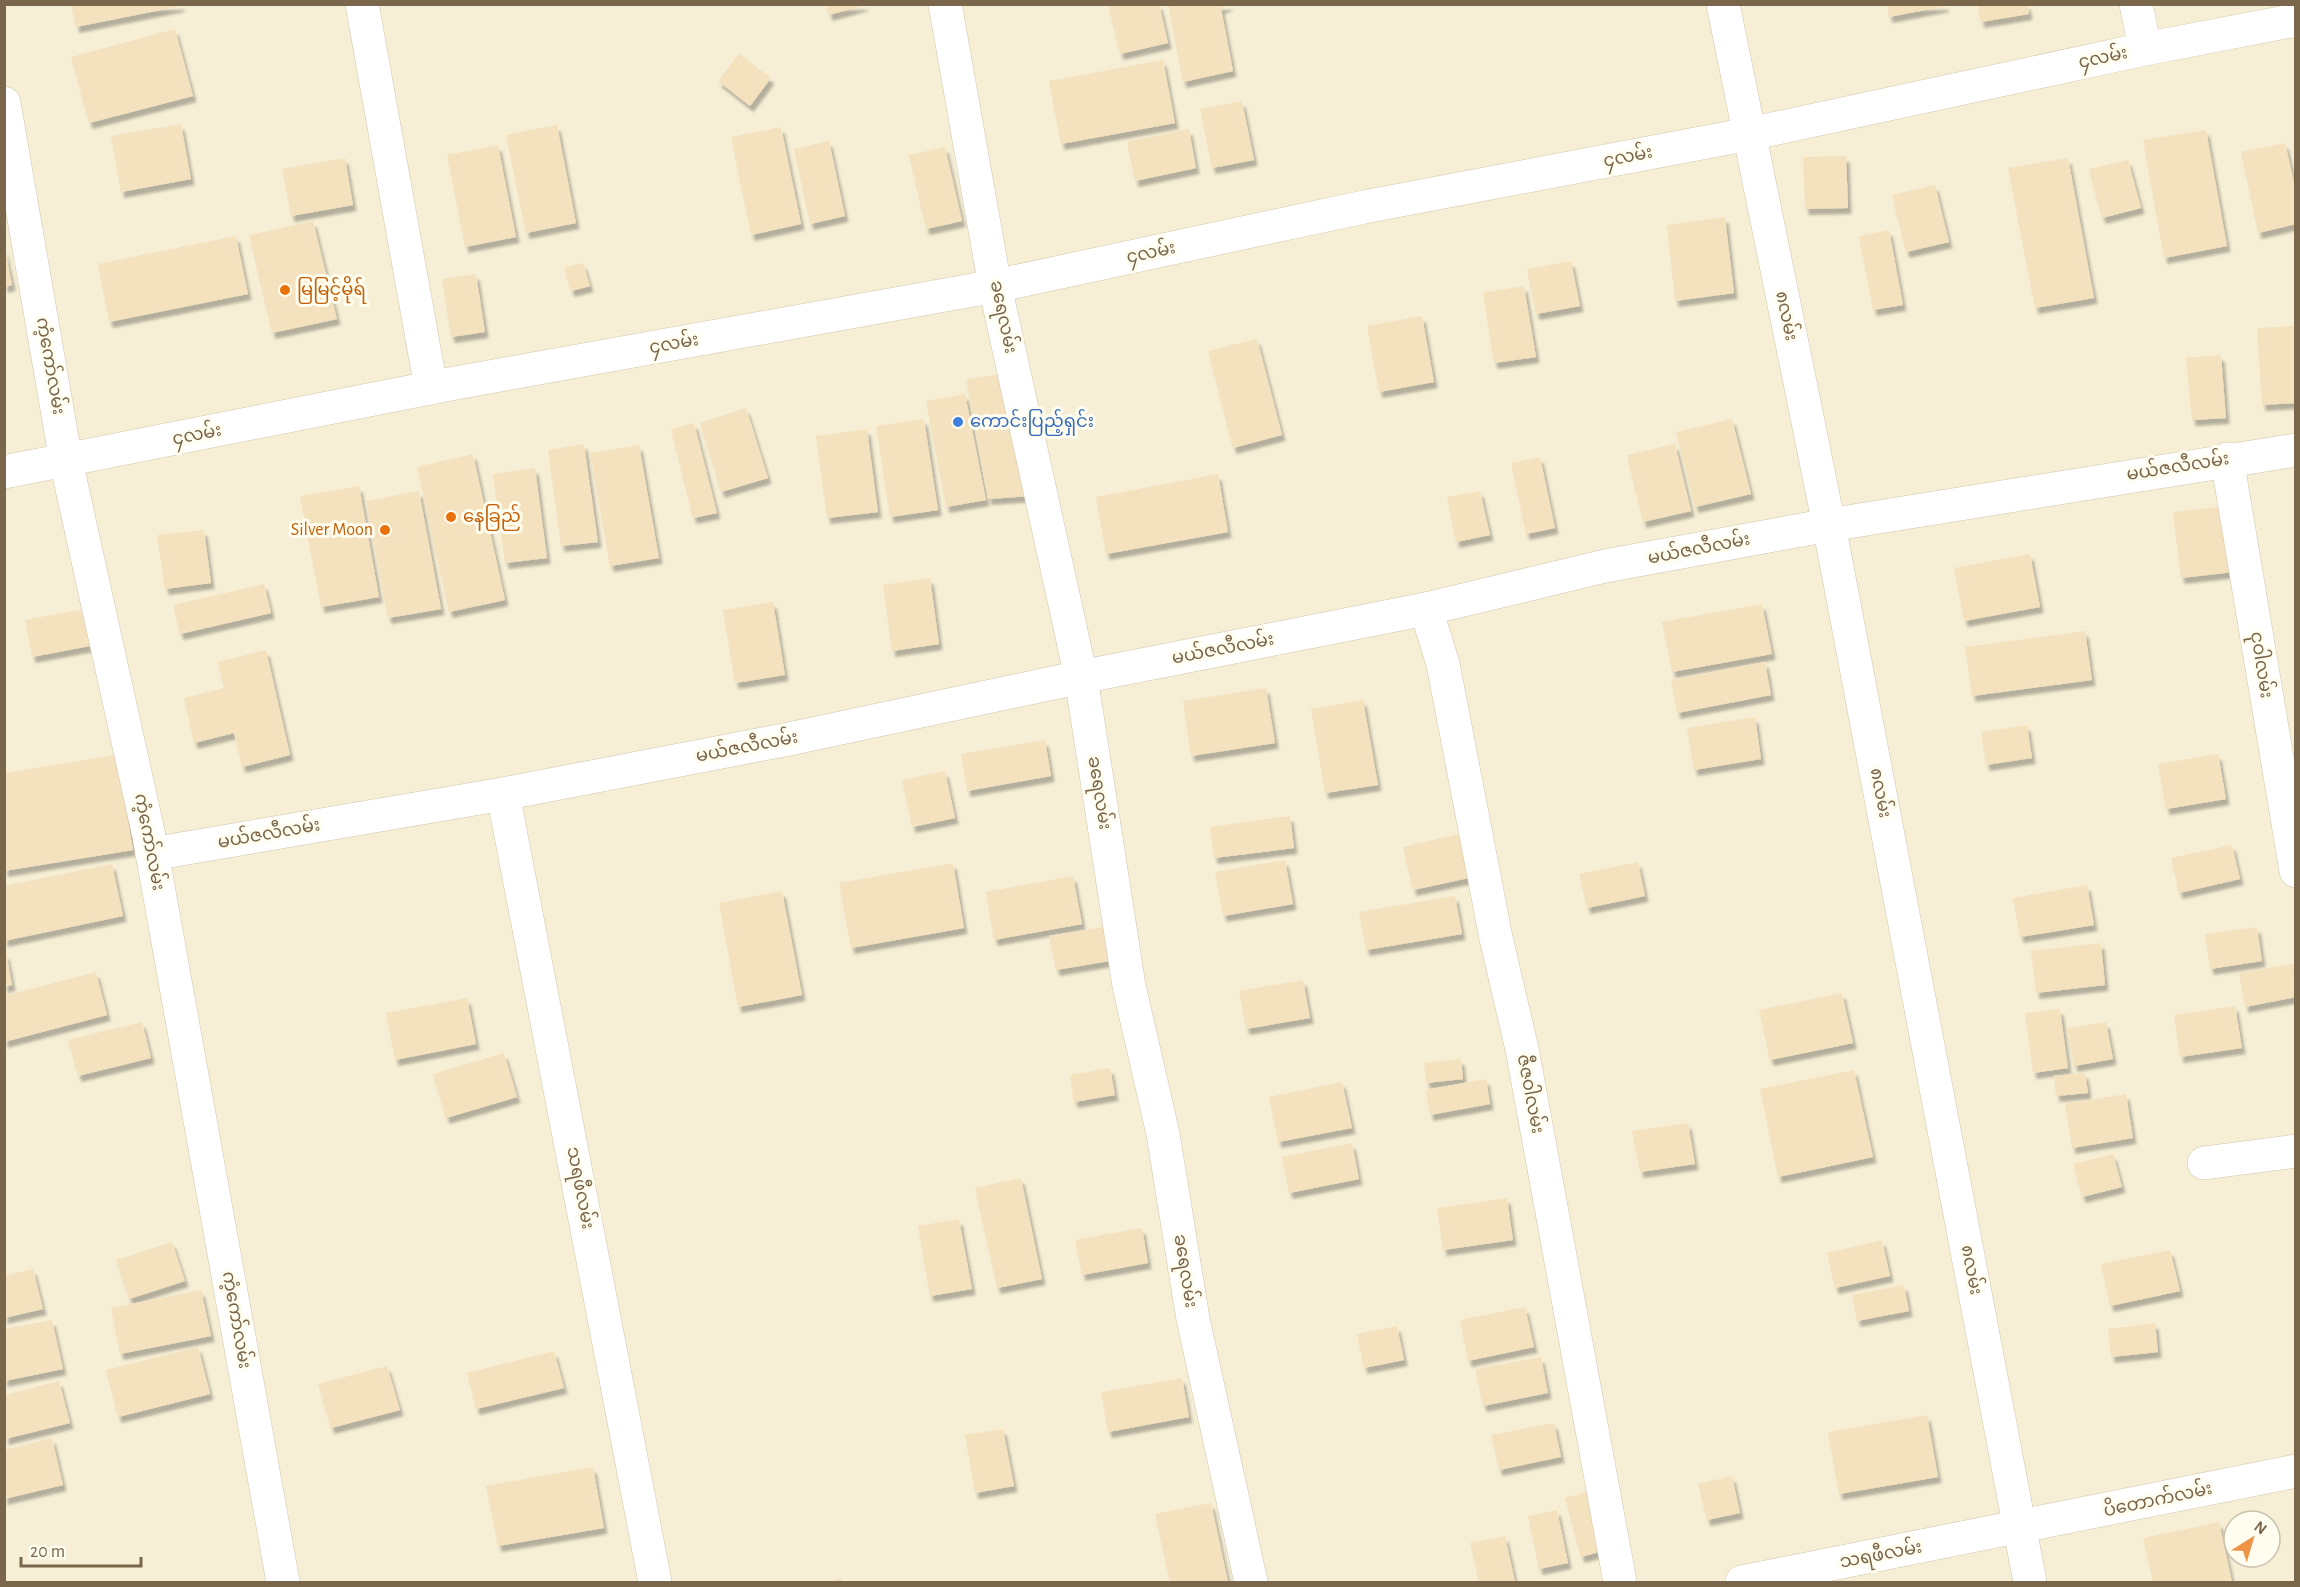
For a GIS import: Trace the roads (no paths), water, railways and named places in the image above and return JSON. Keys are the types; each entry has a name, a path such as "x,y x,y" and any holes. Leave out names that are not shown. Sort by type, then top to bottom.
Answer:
{"street":[{"path":"362,4 431,388"},
{"name":"ခရေလမ်း","path":"945,4 995,286 1081,677 1129,986 1163,1134 1193,1319 1251,1582"},
{"name":"၈လမ်း","path":"1723,4 1829,525 2031,1582"},
{"path":"2136,4 2145,49"},
{"name":"၄လမ်း","path":"4,472 431,388 995,286 1364,207 1749,134 2145,49 2295,20"},
{"name":"ကံ့ကော်လမ်း","path":"4,103 66,461 152,854 283,1582"},
{"name":"မယ်ဇလီလမ်း","path":"152,854 504,794 789,739 1081,677 1426,609 1605,566 1829,525 2227,459 2295,450"},
{"name":"ငုဝါလမ်း","path":"2227,459 2295,871"},
{"name":"ဇီဇဝါလမ်း","path":"1426,609 1443,664 1496,938 1522,1049 1620,1582"},
{"name":"သရဖီလမ်း","path":"504,794 655,1582"},
{"path":"2204,1163 2295,1151"},
{"name":"ပိတောက်လမ်း","path":"2020,1528 2295,1471"},
{"name":"သရဖီလမ်း","path":"1742,1582 2020,1528"}],"place":[{"name":"မြမြင့်မိုရ်","path":"285,290"},
{"name":"ကောင်းပြည့်ရှင်း","path":"958,422"},
{"name":"နေခြည်","path":"451,517"},
{"name":"Silver Moon","path":"385,530"}]}
